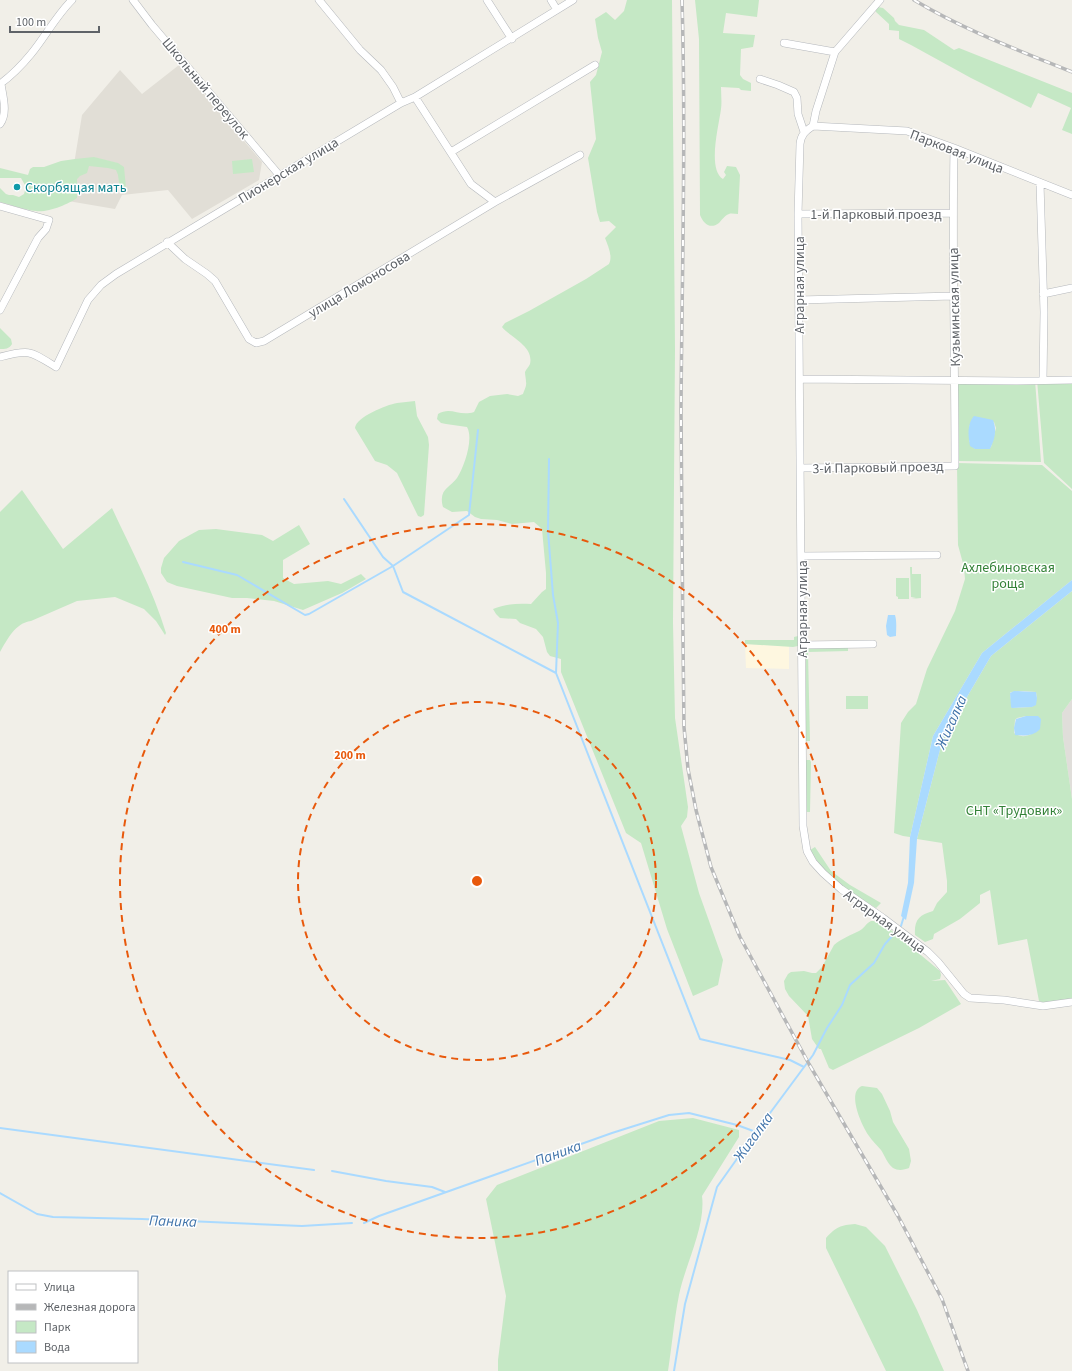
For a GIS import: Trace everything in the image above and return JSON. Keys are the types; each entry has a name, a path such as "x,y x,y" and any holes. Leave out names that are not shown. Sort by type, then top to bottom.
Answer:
{"street":[{"path":"0,124 4,113 0,84 21,66 58,16 72,0"},
{"name":"Школьный переулок","path":"133,0 152,25 280,176"},
{"path":"319,0 360,50 381,70 393,87 401,103"},
{"path":"487,0 512,39"},
{"path":"550,0 557,10"},
{"name":"Пионерская улица","path":"0,356 24,351 32,353 56,366 88,300 97,290 116,274 167,242 401,103 415,97 512,39 573,0"},
{"path":"760,79 794,92 797,98 798,114 804,132 813,126 816,111 835,52 880,0"},
{"path":"784,43 835,52"},
{"path":"451,152 595,65"},
{"path":"415,97 471,184 495,202"},
{"name":"Парковая улица","path":"813,126 907,131 1072,195"},
{"name":"Аграрная улица","path":"804,132 800,144 798,214 803,826 807,851 813,862 822,873 899,929 938,962 958,988 970,998 1004,1000 1044,1006 1072,1002"},
{"name":"Кузьминская улица","path":"954,148 954,466"},
{"name":"улица Ломоносова","path":"167,242 185,259 208,274 215,281 249,339 256,344 264,341 495,202 580,155"},
{"path":"1040,183 1043,294 1043,380"},
{"path":"0,206 49,220 46,229 38,238 0,310"},
{"name":"1-й Парковый проезд","path":"798,214 953,213"},
{"path":"1043,294 1072,288"},
{"path":"799,300 954,296"},
{"path":"800,379 1017,381 1072,380"},
{"name":"3-й Парковый проезд","path":"801,468 954,466"},
{"path":"801,556 937,555"},
{"path":"802,645 873,644"}],"shaded area":[{"path":"179,65 262,162 259,180 192,219 168,190 122,195 115,209 68,201 82,115 120,70 142,94"},
{"path":"745,644 789,646 789,669 746,668"},
{"path":"1072,699 1072,799 1063,737 1062,713"}],"green space":[{"path":"627,0 672,0 675,349 673,623 675,718 688,807 687,817 681,826 699,893 723,960 718,985 693,996 667,929 641,843 626,833 561,672 561,659 550,656 547,652 543,637 536,629 520,623 516,619 500,618 493,609 512,604 531,604 546,589 542,529 534,522 512,524 497,520 481,519 475,517 467,511 452,512 443,507 442,501 443,493 457,478 462,467 469,446 469,432 467,427 441,423 437,419 438,414 447,411 464,413 474,412 479,402 490,396 507,394 518,396 523,394 526,385 525,372 530,364 529,352 502,327 505,323 586,279 609,264 610,254 605,238 616,227 609,221 600,222 597,212 588,158 596,139 590,82 596,75 602,52 595,19 606,12 615,20 624,11"},
{"path":"695,0 759,0 757,17 726,13 723,33 755,35 753,47 741,49 740,75 743,79 751,83 751,91 741,90 739,88 721,87 721,106 715,146 716,166 718,174 723,179 726,175 724,172 727,166 736,167 740,175 738,214 729,214 713,226 707,225 700,215 699,39"},
{"path":"878,7 883,8 899,25 924,30 954,50 959,48 1072,93 1072,134 1062,130 1071,108 1038,93 1031,108 971,78 899,39 899,31 889,30 889,24 876,12 875,10"},
{"path":"94,157 118,163 124,167 125,190 120,190 116,170 89,166 87,173 77,179 77,198 69,203 46,211 41,211 27,210 0,202 0,188 6,194 19,197 24,194 26,187 21,178 0,178 0,168 28,175 30,169 33,167 44,167 61,161"},
{"path":"252,159 254,172 233,174 232,161"},
{"path":"0,328 11,339 12,344 10,347 0,349"},
{"path":"958,380 1035,380 1041,462 957,461","holes":["973,418 994,422 996,428 991,447 988,449 975,449 969,441 969,427"]},
{"path":"1037,380 1072,380 1072,489 1044,463"},
{"path":"415,401 417,416 428,437 429,445 424,515 421,517 418,516 397,473 387,465 375,461 355,428 360,420 379,409 397,403"},
{"name":"Ахлебиновская роща","path":"957,463 1042,465 1072,491 1072,580 982,653 933,736 910,837 894,833 901,723 908,712 916,704 927,669 955,611 965,579 964,567 958,545"},
{"path":"22,490 63,549 112,508 148,585 161,617 166,633 165,635 156,621 144,609 115,597 77,601 31,621 25,622 12,633 0,652 0,512"},
{"path":"299,525 310,544 283,560 283,578 294,584 328,581 341,584 361,574 366,579 342,593 303,610 274,601 232,598 177,586 167,582 161,573 164,558 179,541 199,530 216,529 262,535 273,541"},
{"path":"910,567 912,567 912,574 921,574 921,598 911,599 916,598 911,597"},
{"path":"896,578 909,578 909,599 898,599 896,596"},
{"name":"СНТ «Трудовик»","path":"1072,591 1072,699 1062,713 1063,737 1072,799 1072,998 1048,1004 1039,1001 1027,939 998,945 990,890 980,895 980,903 960,919 934,934 933,939 925,942 915,935 915,925 918,919 924,914 933,911 937,903 947,892 942,843 917,839 943,738 991,656","holes":["1023,691 1036,692 1037,698 1032,707 1012,708 1010,693","1026,716 1038,716 1031,734 1022,736 1014,733 1015,720"]},
{"path":"798,636 798,646 793,647 745,644 745,640 794,640 794,637"},
{"path":"848,647 848,651 808,652 810,741 806,741 806,652 808,648"},
{"path":"846,696 868,696 868,709 846,709"},
{"path":"806,760 810,760 811,762 810,812 806,812"},
{"path":"815,847 831,871 850,885 881,903 876,908 830,876 810,850"},
{"path":"871,921 875,921 886,926 940,971 940,979 931,981 945,980 961,1004 919,1028 833,1070 829,1068 821,1049 819,1049 812,1039 808,1016 789,996 785,989 784,981 791,972 804,971 816,973 822,967 834,945 861,930"},
{"path":"862,1086 877,1088 882,1094 890,1111 893,1122 909,1149 911,1161 909,1168 897,1170 893,1168 866,1131 859,1117 855,1102 857,1089"},
{"path":"693,1118 739,1130 739,1137 702,1196 701,1220 698,1233 679,1295 668,1371 498,1371 506,1296 486,1199 497,1185 659,1121"},
{"path":"855,1224 866,1227 885,1246 917,1310 944,1371 886,1371 826,1248 826,1238 833,1231 842,1226"}],"water":[{"path":"974,416 993,420 995,434 990,449 975,449 970,446 969,426"},
{"path":"1072,580 1072,591 991,656 943,738 917,839 914,883 906,920 901,916 908,883 910,837 933,736 982,653"},
{"path":"888,615 895,615 896,636 890,637 887,635 886,626"},
{"path":"1014,691 1036,692 1036,705 1032,707 1012,708 1010,693"},
{"path":"1026,716 1038,716 1041,719 1040,729 1032,734 1015,735 1014,728 1016,719"}],"waterway":[{"path":"183,562 237,575 305,615 309,614 393,566 469,515 478,430"},
{"path":"549,459 548,531 553,595 558,623 556,673"},
{"path":"344,499 383,557 393,566 403,592 556,673 700,1039 790,1060 804,1067"},
{"name":"Жигалка","path":"901,926 904,916"},
{"name":"Жигалка","path":"674,1371 685,1304 717,1187 813,1055 827,1028 842,1005 850,985 874,963 885,944 895,933"},
{"name":"Паника","path":"364,1223 379,1216 612,1133 669,1115 689,1113 737,1125 756,1132"},
{"path":"0,1128 314,1170"},
{"path":"332,1171 386,1181 432,1187 445,1192"},
{"name":"Паника","path":"0,1193 37,1214 53,1217 142,1219 302,1226 352,1223"}],"railway":[{"path":"682,0 684,153 681,449 684,727 688,769 696,810 711,867 740,937 809,1064 898,1216 942,1299 968,1371"},
{"path":"914,0 952,21 1072,72"}],"place":[{"name":"Скорбящая мать","path":"17,187"}]}
